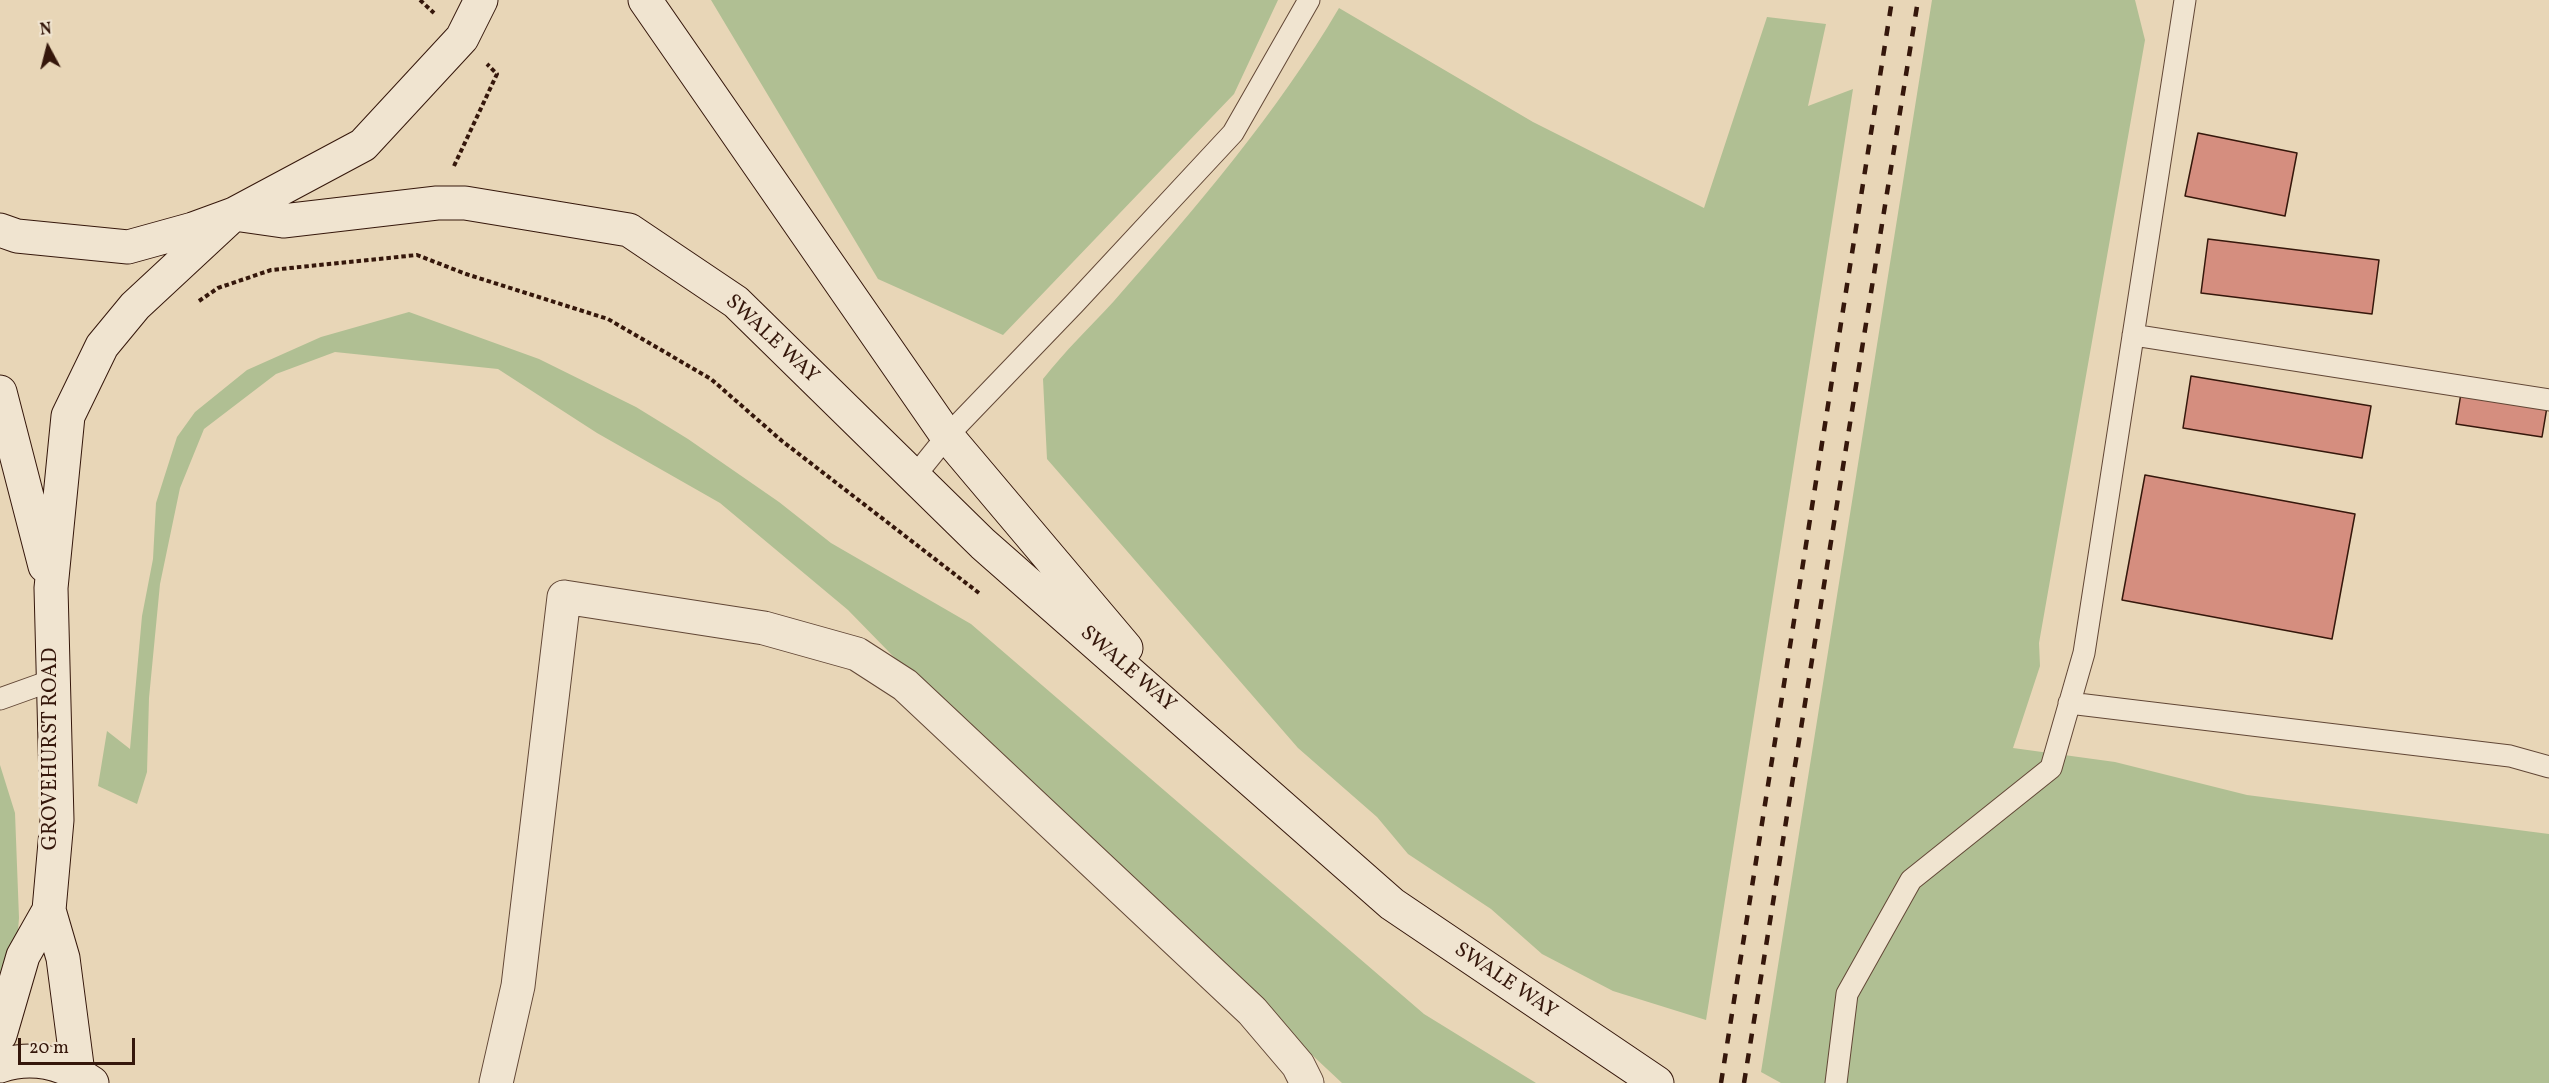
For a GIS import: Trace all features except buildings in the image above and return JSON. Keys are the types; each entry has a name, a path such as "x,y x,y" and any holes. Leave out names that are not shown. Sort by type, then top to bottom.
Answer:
{"main road":[{"path":"0,230 18,237 128,247 193,229 234,214 363,145 462,38 481,0"},
{"name":"SWALE WAY","path":"645,0 947,436 1197,731"},
{"name":"SWALE WAY","path":"234,214 283,221 436,203 465,202 629,230 736,302 983,544 1392,904 1654,1082"},
{"path":"51,588 68,416 102,346 135,306 234,214"},
{"path":"0,392 51,588"},
{"name":"GROVEHURST ROAD","path":"51,588 57,820 49,910 63,958 85,1078"},
{"path":"496,1083 518,986 564,597 764,628 857,654 905,685 1252,1011 1298,1065 1307,1083"},
{"name":"GROVEHURST ROAD","path":"0,1035 23,956 49,910"},
{"path":"0,1066 12,1062 34,1060 57,1064 85,1078"}],"lane":[{"path":"914,477 947,436 1233,133 1309,0"},
{"path":"1836,1083 1847,994 1911,880 2051,768 2084,653 2185,0"},
{"path":"2133,335 2549,400"},
{"path":"0,699 53,680"},
{"path":"2069,703 2510,756 2549,767"}],"path":[{"path":"417,255 436,203 497,74 420,0"},
{"path":"192,305 218,288 271,270 417,255 466,274 608,319 711,379 782,441 987,599"}],"green space":[{"path":"711,0 1278,0 1234,94 1003,335 878,279"},
{"path":"1932,0 2135,0 2145,40 2039,643 2040,666 2013,748 2115,762 2247,795 2549,834 2549,1083 1781,1083 1761,1072"},
{"path":"1339,8 1533,122 1704,208 1767,17 1826,24 1808,106 1853,89 1706,1020 1613,991 1542,954 1491,909 1408,854 1377,817 1298,748 1047,459 1043,379 1144,267 1234,159 1289,85"},
{"path":"409,312 539,359 636,407 688,439 779,502 831,543 971,624 1424,1014 1536,1083 1342,1083 971,736 848,610 720,503 597,433 498,369 335,352 276,374 204,429 180,488 160,584 149,698 147,772 137,804 98,786 107,731 130,749 142,616 153,559 156,503 177,437 195,412 247,370 321,337"},
{"path":"0,765 15,813 19,918 11,1023 0,1039"}],"railway":[{"path":"1721,1083 1892,0"},
{"path":"1744,1083 1918,0"}]}
